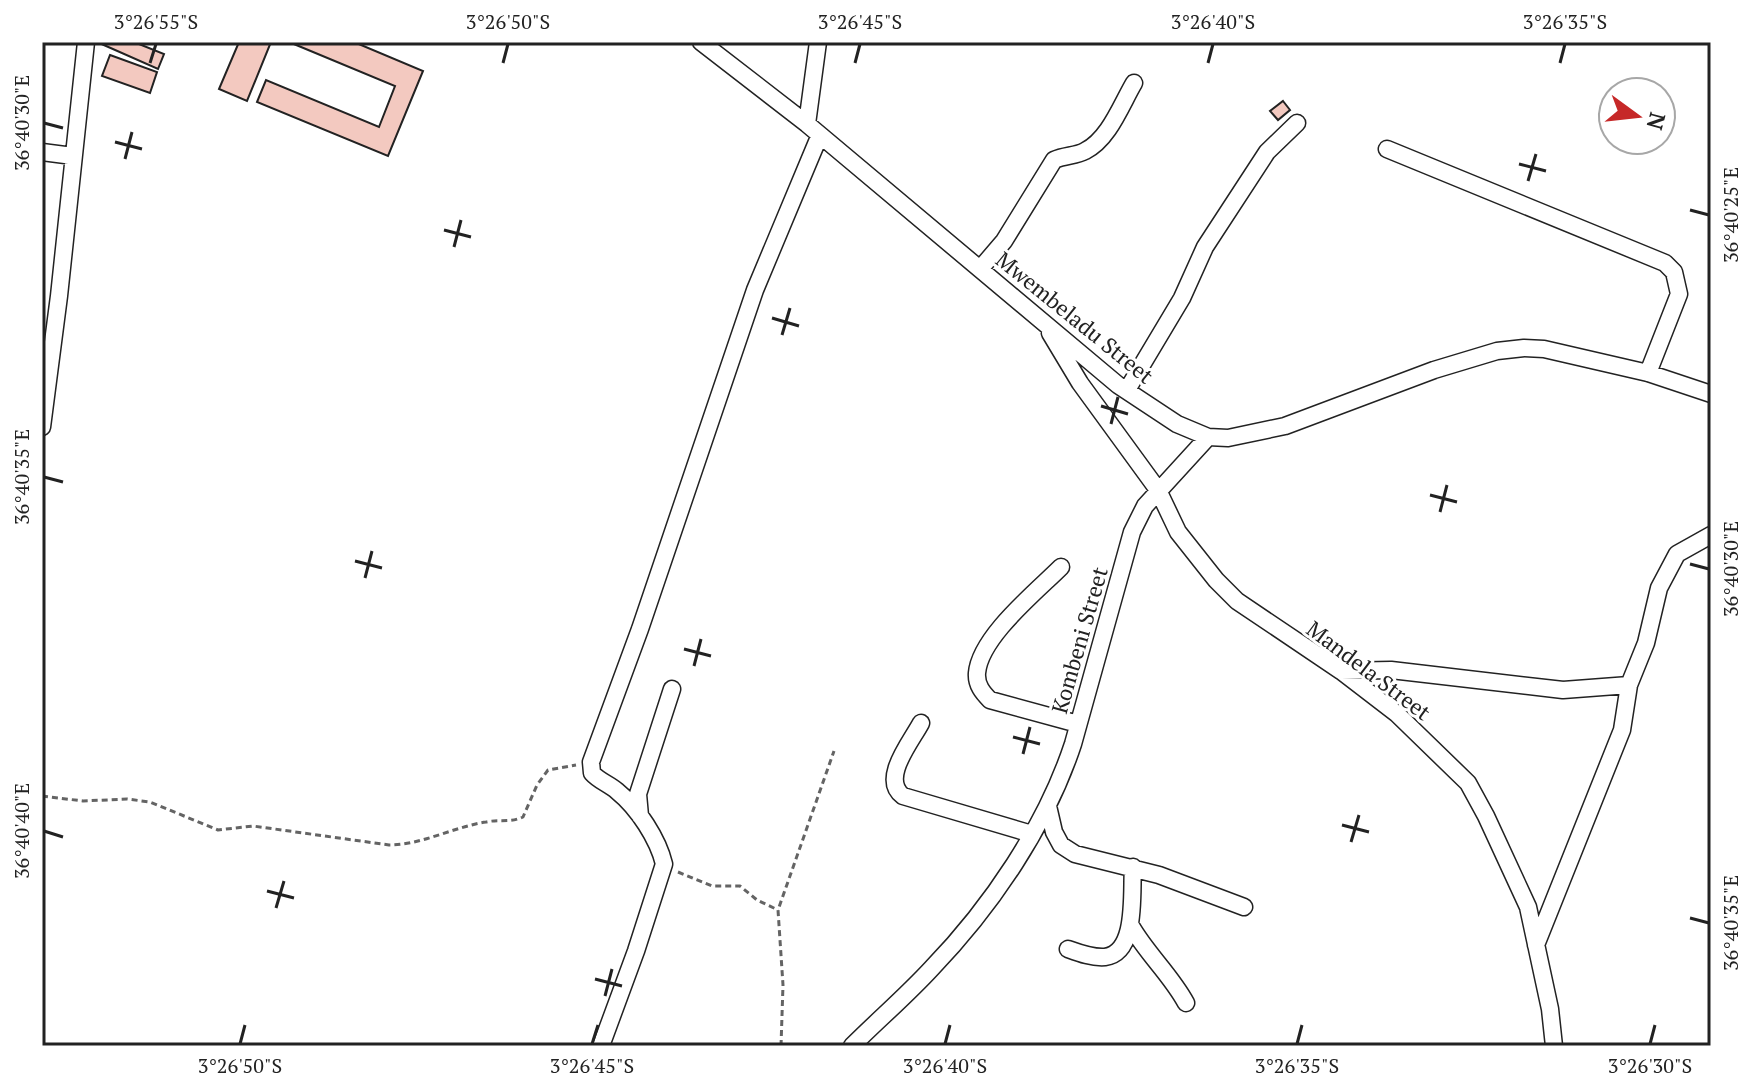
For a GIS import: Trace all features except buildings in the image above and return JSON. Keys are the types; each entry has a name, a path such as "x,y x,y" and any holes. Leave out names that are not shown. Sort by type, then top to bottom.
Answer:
{"street":[{"path":"42,427 86,42"},
{"name":"Mwembeladu Street","path":"701,42 807,124 1127,390 1177,424 1208,437 1228,438 1285,426 1434,370 1497,351 1524,348 1544,349 1648,373 1711,394"},
{"path":"807,124 818,42"},
{"path":"980,269 1022,216 1054,160 1081,154 1093,146 1110,127 1134,83"},
{"path":"1127,390 1182,298 1205,247 1267,152 1297,123"},
{"path":"601,1046 664,864 640,816 617,790 592,773 591,762 640,629 755,290 819,137"},
{"path":"1387,149 1665,263 1674,272 1679,294 1648,373"},
{"path":"42,152 73,156"},
{"name":"Mandela Street","path":"1046,325 1059,352 1080,383 1158,490 1178,532 1199,561 1237,601 1341,671 1397,714 1468,783 1528,907 1550,1009 1554,1046"},
{"name":"Kombeni Street","path":"852,1046 959,939 994,894 1032,834 1063,775 1132,532 1145,506 1208,437"},
{"path":"1536,945 1622,730 1629,685 1646,643 1659,588 1677,554 1711,535"},
{"path":"1061,567 992,638 977,674 981,691 990,700 1078,724"},
{"path":"1341,671 1391,670 1563,690 1629,685"},
{"path":"640,816 638,794 672,689"},
{"path":"921,723 898,765 893,781 896,791 903,796 1032,834"},
{"path":"1048,806 1054,832 1061,845 1075,854 1133,867 1244,907"},
{"path":"1068,949 1102,958 1113,955 1123,946 1131,926 1133,867"},
{"path":"1131,926 1143,947 1175,983 1186,1003"}],"path":[{"path":"781,1046 783,985 778,910 834,751"},
{"path":"42,796 83,801 127,799 150,802 218,830 253,826 389,845 409,845 457,828 491,821 511,822 523,817 537,785 548,770 591,762"},
{"path":"664,864 699,883 740,886 757,900 778,910"}]}
